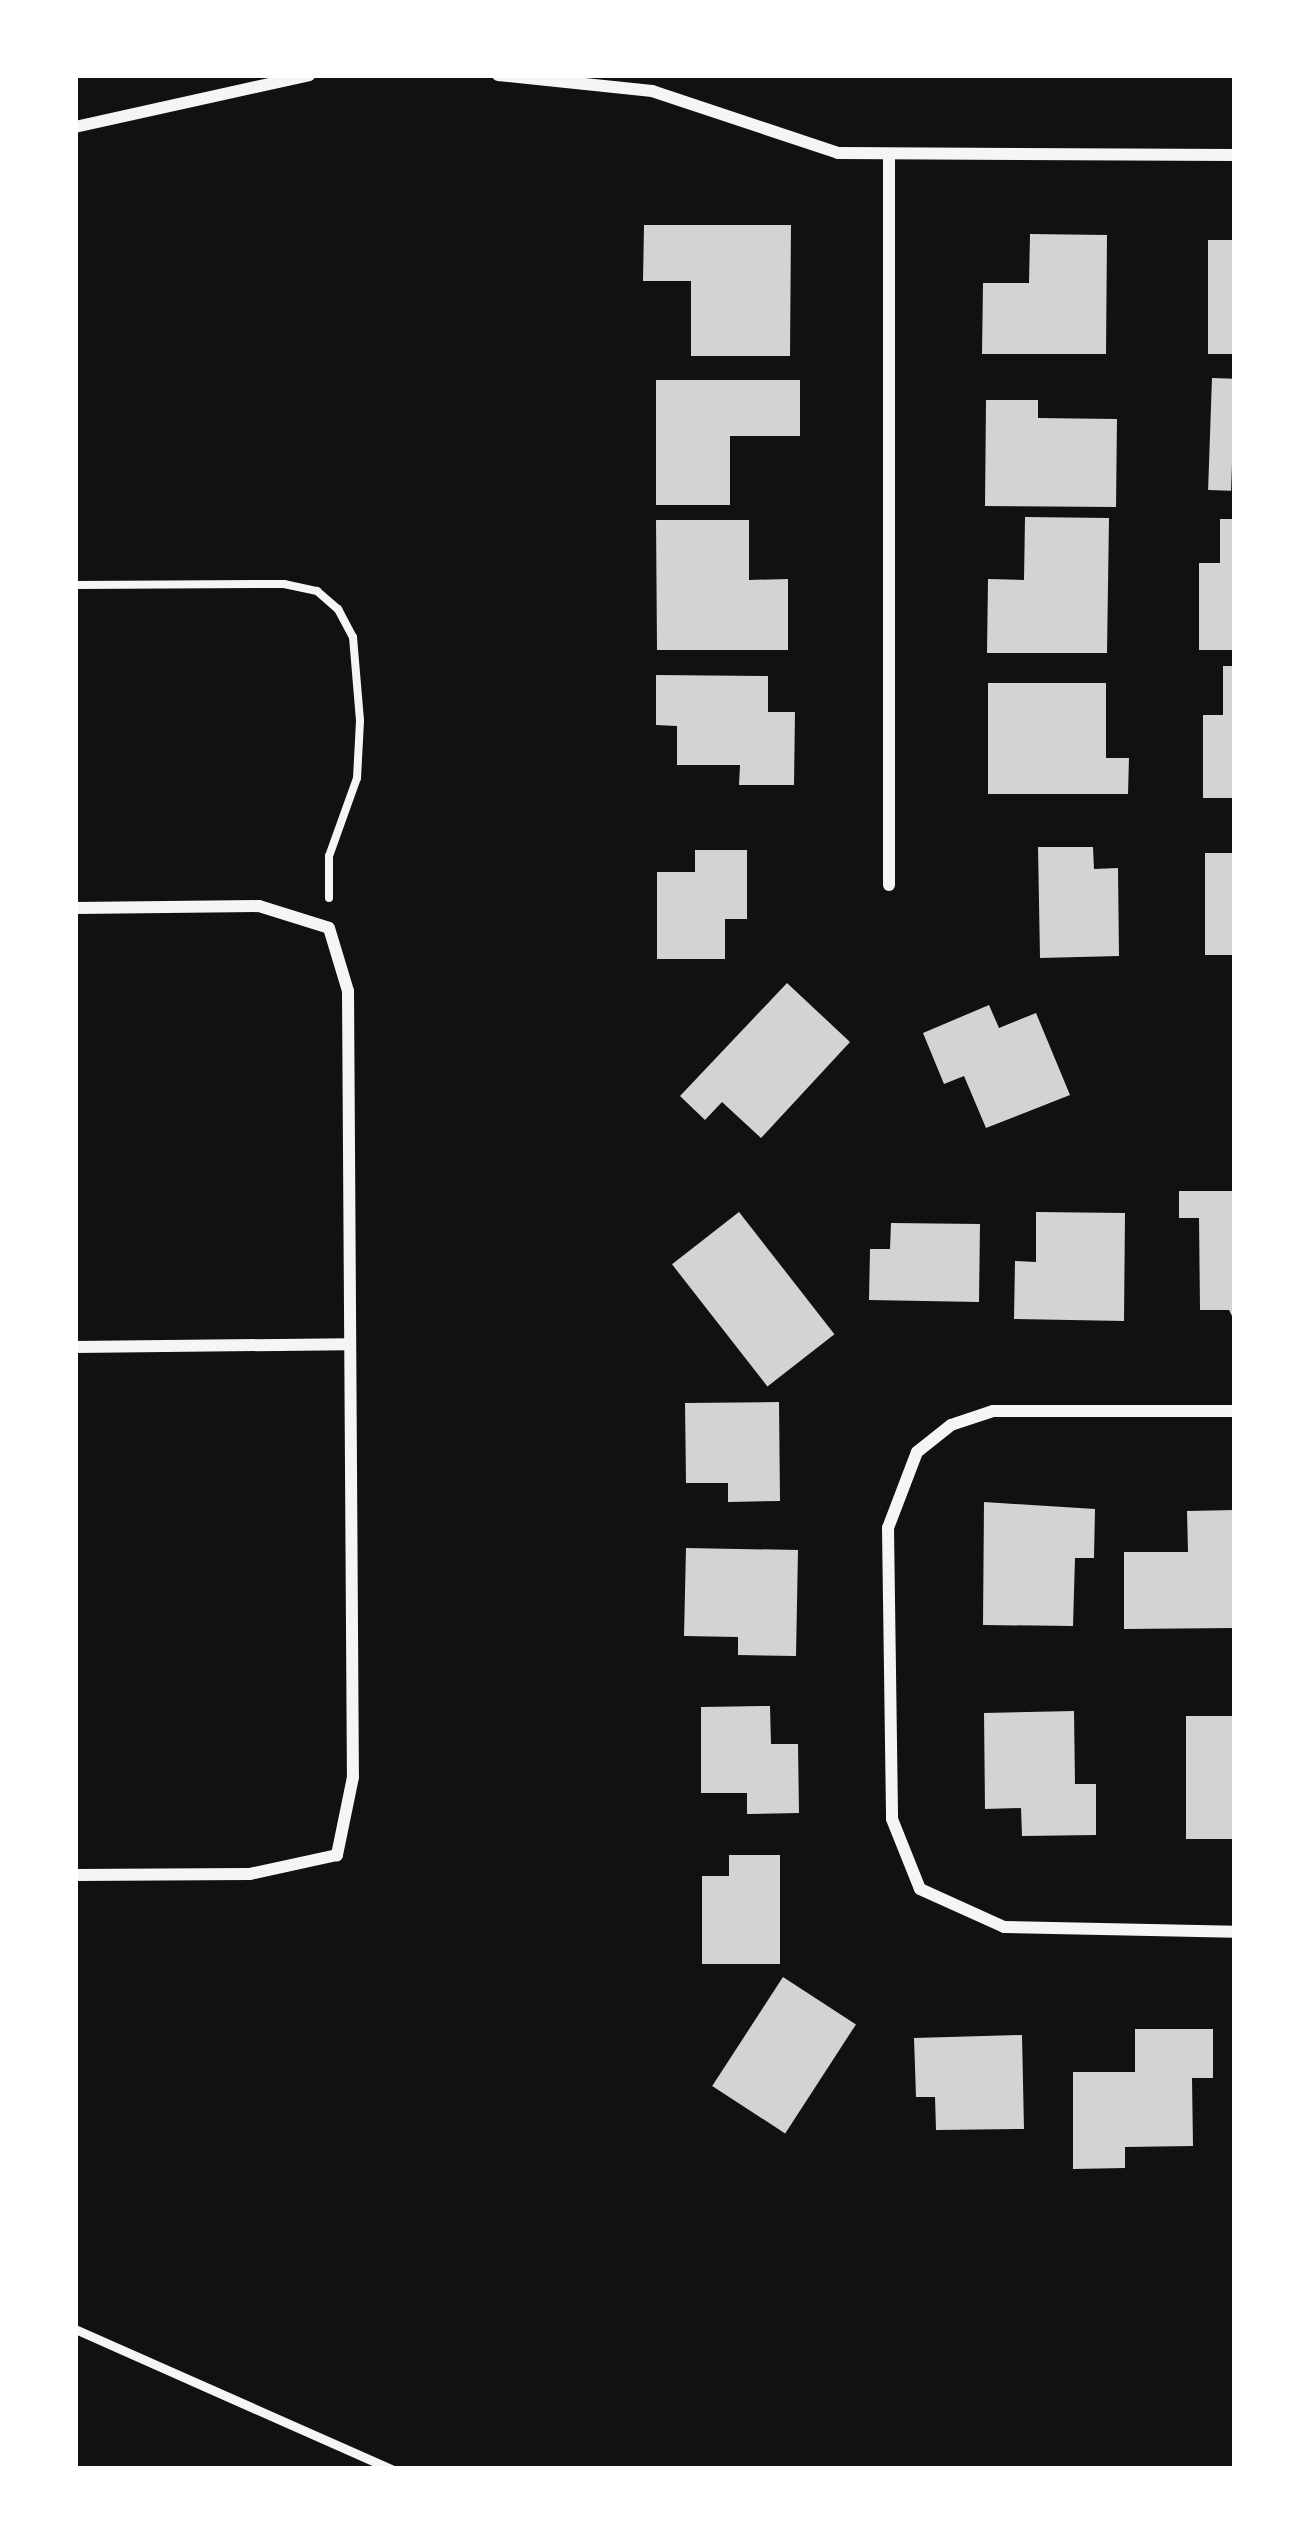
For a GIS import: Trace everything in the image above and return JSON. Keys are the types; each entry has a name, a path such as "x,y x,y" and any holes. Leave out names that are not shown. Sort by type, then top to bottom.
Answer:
{"street":[{"path":"75,127 309,75"},
{"path":"498,75 652,91 796,145 890,156 1235,155"},
{"path":"889,885 890,156"},
{"path":"75,908 259,906 329,928 348,991 353,1777 337,1856 250,1874 75,1875"},
{"path":"75,1348 348,1344"},
{"path":"1235,1412 993,1411 951,1425 917,1453 888,1528 892,1819 920,1889 1004,1928 1235,1932"}],"lane":[{"path":"75,2329 391,2469"}],"path":[{"path":"75,585 284,584 317,591 338,609 353,637 360,721 357,778 329,856 329,928"}],"building":[{"path":"644,225 791,225 790,356 691,356 691,281 643,281"},
{"path":"1030,234 1107,235 1106,354 982,354 983,283 1029,283"},
{"path":"1208,240 1235,240 1235,354 1208,354"},
{"path":"1212,378 1235,379 1231,491 1208,490"},
{"path":"656,380 800,380 800,436 730,436 730,505 656,505"},
{"path":"986,400 1038,400 1038,418 1117,419 1116,507 985,506"},
{"path":"1025,517 1109,518 1107,653 987,653 988,579 1024,580"},
{"path":"1220,519 1235,519 1235,650 1199,650 1199,563 1220,563"},
{"path":"656,520 749,520 749,580 788,579 788,650 657,650"},
{"path":"1223,666 1235,666 1235,798 1203,798 1203,715 1223,715"},
{"path":"656,675 768,676 768,712 795,712 794,785 739,785 740,765 677,765 677,726 656,725"},
{"path":"988,683 1106,683 1106,758 1129,758 1128,794 988,794"},
{"path":"1038,847 1093,847 1094,869 1118,868 1119,956 1040,958"},
{"path":"695,850 747,850 747,919 725,919 725,959 657,959 657,872 695,872"},
{"path":"1205,853 1235,853 1235,955 1205,955"},
{"path":"787,983 850,1042 761,1138 722,1102 705,1120 680,1096"},
{"path":"989,1005 999,1028 1036,1013 1070,1095 986,1128 964,1076 944,1084 923,1033"},
{"path":"1179,1191 1235,1191 1235,1322 1229,1310 1200,1310 1199,1218 1179,1218"},
{"path":"739,1212 834,1334 767,1386 672,1264"},
{"path":"1036,1212 1125,1213 1124,1321 1014,1319 1015,1261 1036,1262"},
{"path":"891,1223 980,1224 979,1302 869,1300 870,1249 890,1249"},
{"path":"779,1402 780,1501 728,1502 728,1483 686,1483 685,1403"},
{"path":"984,1502 1095,1509 1094,1558 1075,1558 1073,1626 983,1625"},
{"path":"1235,1510 1235,1628 1124,1629 1124,1552 1188,1552 1187,1511"},
{"path":"686,1548 798,1550 796,1656 738,1655 738,1637 684,1636"},
{"path":"770,1706 771,1744 798,1744 799,1813 747,1814 747,1793 701,1793 701,1707"},
{"path":"1074,1711 1075,1784 1096,1784 1096,1835 1022,1836 1021,1808 985,1809 984,1713"},
{"path":"1186,1716 1235,1716 1235,1839 1186,1839"},
{"path":"729,1855 780,1855 780,1964 702,1964 702,1876 729,1876"},
{"path":"783,1977 856,2024 785,2133 712,2086"},
{"path":"1135,2029 1213,2029 1213,2078 1192,2078 1193,2146 1125,2147 1125,2168 1073,2169 1073,2072 1135,2072"},
{"path":"1022,2035 1024,2129 936,2130 935,2097 916,2097 914,2038"}]}
